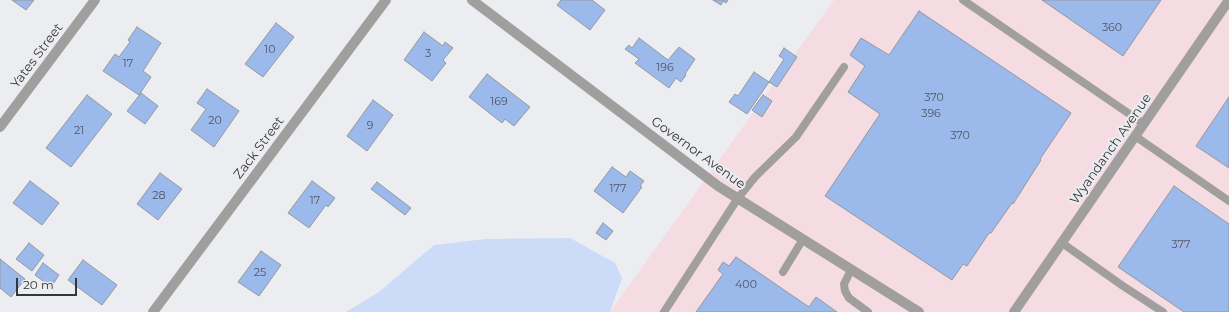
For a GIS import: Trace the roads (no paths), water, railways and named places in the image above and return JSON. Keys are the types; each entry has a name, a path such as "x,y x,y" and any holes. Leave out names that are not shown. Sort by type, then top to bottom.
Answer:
{"street":[{"name":"Yates Street","path":"0,127 95,0"},
{"name":"Zack Street","path":"153,312 386,0"},
{"name":"Governor Avenue","path":"472,0 706,177 851,270 905,308 919,312"},
{"name":"Wyandanch Avenue","path":"1014,312 1229,0"}],"lane":[{"path":"963,0 1144,124"},
{"path":"664,312 738,198 755,176 796,137 844,67"},
{"path":"1135,136 1229,202"},
{"path":"783,272 803,239"},
{"path":"1062,243 1163,312"},
{"path":"851,270 844,284 845,291 849,298 868,312"}]}
